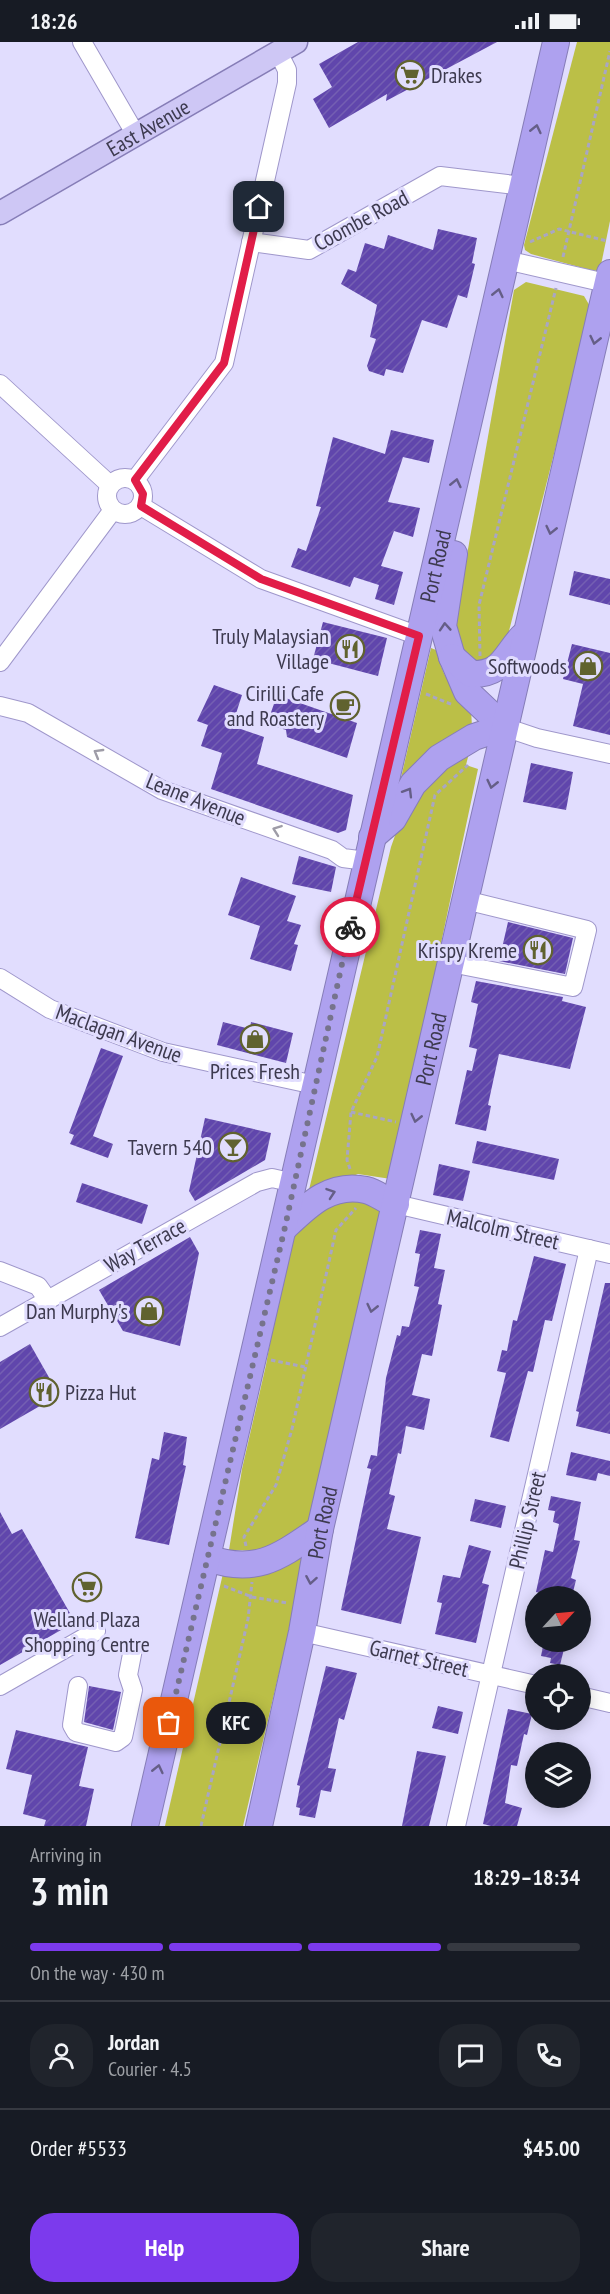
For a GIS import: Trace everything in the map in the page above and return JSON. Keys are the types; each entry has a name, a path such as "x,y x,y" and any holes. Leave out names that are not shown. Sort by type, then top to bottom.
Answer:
{"highway":[{"name":"Port Road","path":"145,1826 285,1227 369,849 514,251 523,186 556,42"},
{"name":"Port Road","path":"258,1826 302,1632 320,1529 609,280"},
{"path":"369,849 393,819 413,784 439,758 474,737 504,727 467,692 452,657 443,626 454,554 443,540"},
{"path":"452,657 471,674 484,674 503,664 528,630"},
{"path":"285,1227 313,1201 342,1189 366,1190 396,1204"},
{"path":"207,1558 231,1566 269,1562 320,1529"}],"main road":[{"name":"East Avenue","path":"0,213 287,47"}],"street":[{"path":"82,42 136,135"},
{"path":"135,480 224,363 287,83 287,47"},
{"name":"Coombe Road","path":"251,242 309,250 440,176 523,186"},
{"path":"514,251 609,280"},
{"path":"0,384 110,485"},
{"path":"123,478 135,480 143,494 141,506 130,514 122,515 113,510 106,498 110,485 123,478"},
{"path":"141,506 261,579 419,636"},
{"path":"0,662 113,510"},
{"name":"Leane Avenue","path":"0,706 28,713 162,790 332,850 343,858 369,849"},
{"path":"504,727 537,738 610,754"},
{"path":"451,963 573,987 588,930 465,900"},
{"name":"Maclagan Avenue","path":"0,978 50,1009 163,1052 315,1085"},
{"name":"Way Terrace","path":"0,1327 257,1182 272,1178 294,1183"},
{"name":"Malcolm Street","path":"396,1204 610,1254"},
{"name":"Phillip Street","path":"456,1826 589,1249"},
{"path":"0,1271 38,1286 48,1300"},
{"path":"0,1686 96,1631"},
{"name":"Garnet Street","path":"302,1632 525,1682"},
{"path":"78,1686 72,1725 76,1732 116,1742 123,1737 133,1690 128,1675 133,1649"},
{"path":"591,1699 610,1703"}],"path":[{"path":"561,264 610,51"},
{"path":"514,251 559,229 607,241"},
{"path":"482,666 478,647 479,605 556,288"},
{"path":"421,691 463,710"},
{"path":"351,1171 346,1160 351,1112 376,1057 435,795 473,760"},
{"path":"351,1112 401,1123"},
{"path":"247,1548 244,1537 276,1485 292,1429 336,1230 357,1207"},
{"path":"269,1360 305,1367"},
{"path":"201,1826 252,1597 252,1581"},
{"path":"224,1586 252,1597 292,1604"}],"shaded area":[{"path":"577,42 610,42 610,221 601,265 599,270 594,271 531,254 525,250 524,245"},
{"path":"526,282 584,296 591,308 506,643 496,658 473,663 460,650 454,628 514,290"},
{"path":"431,648 436,650 453,689 471,709 472,727 434,748 405,779 401,778"},
{"path":"472,741 466,765 478,769 391,1179 358,1174 308,1194 391,847 404,810"},
{"path":"341,1194 387,1208 318,1514 304,1531 264,1551 229,1550 242,1469 266,1365 286,1253 310,1208"},
{"path":"309,1546 243,1826 165,1826 224,1569"}],"building":[{"path":"358,42 497,42 386,101 387,94 329,128 313,99 332,87 319,64"},
{"path":"438,229 477,238 472,263 475,264 467,298 458,295 447,328 422,320 403,373 386,369 384,376 369,371 367,366 376,339 370,337 377,305 341,284 348,269 356,272 365,243 384,249 388,235 433,250"},
{"path":"391,430 434,440 429,463 403,457 388,502 420,508 413,537 394,531 381,566 403,572 394,605 375,599 379,585 354,577 350,587 291,567 298,548 306,551 321,507 316,506 333,437 385,454"},
{"path":"574,571 610,579 610,605 569,595"},
{"name":"Truly Malaysian Village","path":"323,622 387,638 378,676 313,659"},
{"path":"572,644 610,653 610,735 573,726 583,684 563,679"},
{"path":"214,685 242,695 232,726 264,737 257,764 353,795 346,830 338,833 211,789 222,753 201,746 208,725 197,721"},
{"path":"277,695 357,723 347,758 287,737 286,730 267,724"},
{"path":"531,763 573,772 566,810 523,802"},
{"path":"299,856 336,867 331,892 292,884"},
{"path":"241,877 296,896 287,921 301,925 294,944 298,945 291,971 250,959 260,926 228,915"},
{"name":"Krispy Kreme","path":"508,922 573,938 565,974 499,961"},
{"path":"476,981 563,997 562,1001 586,1007 570,1069 499,1054 488,1105 491,1106 486,1131 455,1124 467,1070 472,1071 477,1049 469,1047 478,1004 471,1002"},
{"name":"Prices Fresh","path":"223,1022 250,1029 251,1022 293,1033 286,1063 217,1045"},
{"path":"101,1048 123,1056 93,1136 113,1144 108,1158 70,1144 74,1135 69,1133"},
{"name":"Tavern 540","path":"205,1118 271,1133 265,1160 195,1201 189,1191"},
{"path":"477,1141 559,1159 554,1180 472,1163"},
{"path":"439,1164 470,1171 463,1201 433,1195"},
{"path":"82,1183 148,1205 142,1224 76,1202"},
{"path":"420,1230 441,1234 434,1268 445,1270 438,1304 442,1305 432,1356 422,1354 412,1395 430,1399 424,1430 406,1426 401,1454 398,1453 389,1494 395,1496 387,1529 421,1537 401,1624 341,1610 371,1469 367,1468 371,1455 377,1456 386,1378 397,1335 400,1336 402,1326 409,1327 419,1287 414,1286 420,1254 415,1253"},
{"name":"Dan Murphy's","path":"190,1237 199,1253 180,1346 123,1331 99,1290"},
{"path":"534,1256 566,1264 552,1321 545,1320 533,1372 528,1371 509,1442 490,1437 506,1373 497,1371 502,1350 507,1351 513,1320 517,1321"},
{"path":"605,1283 610,1283 610,1434 576,1426 579,1412 576,1411"},
{"path":"30,1344 59,1395 0,1429 0,1362"},
{"path":"164,1432 187,1437 183,1465 186,1466 169,1545 135,1538 152,1458 159,1460"},
{"path":"571,1452 610,1461 610,1476 598,1473 596,1481 566,1475"},
{"path":"551,1496 581,1502 574,1540 580,1541 571,1578 576,1580 574,1586 537,1586 545,1550 553,1552 559,1524 553,1522 555,1511 548,1510"},
{"path":"475,1499 506,1506 501,1528 470,1521"},
{"name":"Welland Plaza Shopping Centre","path":"0,1512 12,1534 22,1529 75,1622 0,1665"},
{"path":"469,1545 491,1551 482,1583 489,1585 476,1643 435,1634 442,1603 437,1602 443,1575 460,1578"},
{"path":"542,1652 563,1652 560,1664 550,1663 551,1658 541,1656"},
{"path":"326,1666 357,1673 344,1720 339,1718 328,1768 336,1769 331,1792 321,1790 315,1818 299,1815 300,1808 296,1807 300,1786 297,1785"},
{"path":"89,1686 121,1692 113,1730 84,1722"},
{"path":"438,1706 463,1712 458,1734 432,1728"},
{"path":"508,1709 525,1713 525,1730 528,1730 527,1735 524,1734 517,1766 511,1765 505,1803 522,1808 517,1826 483,1824"},
{"path":"16,1730 88,1747 79,1786 94,1789 86,1826 44,1826 46,1820 23,1814 32,1775 6,1769"},
{"path":"417,1751 446,1756 429,1826 402,1826"}],"way so far":[{"path":"169,1723 285,1227 350,927"}],"place":[{"name":"Drakes","path":"410,75"},
{"name":"Truly Malaysian Village","path":"350,649"},
{"name":"Softwoods","path":"588,666"},
{"name":"Cirilli Cafe and Roastery","path":"345,706"},
{"name":"Krispy Kreme","path":"538,950"},
{"name":"Prices Fresh","path":"255,1039"},
{"name":"Tavern 540","path":"233,1147"},
{"name":"Dan Murphy's","path":"149,1311"},
{"name":"Pizza Hut","path":"44,1392"},
{"name":"Welland Plaza Shopping Centre","path":"87,1587"},
{"name":"KFC","path":"169,1723"}],"route":[{"path":"259,207 224,363 135,480 143,494 141,506 261,579 419,636 350,927"}]}
